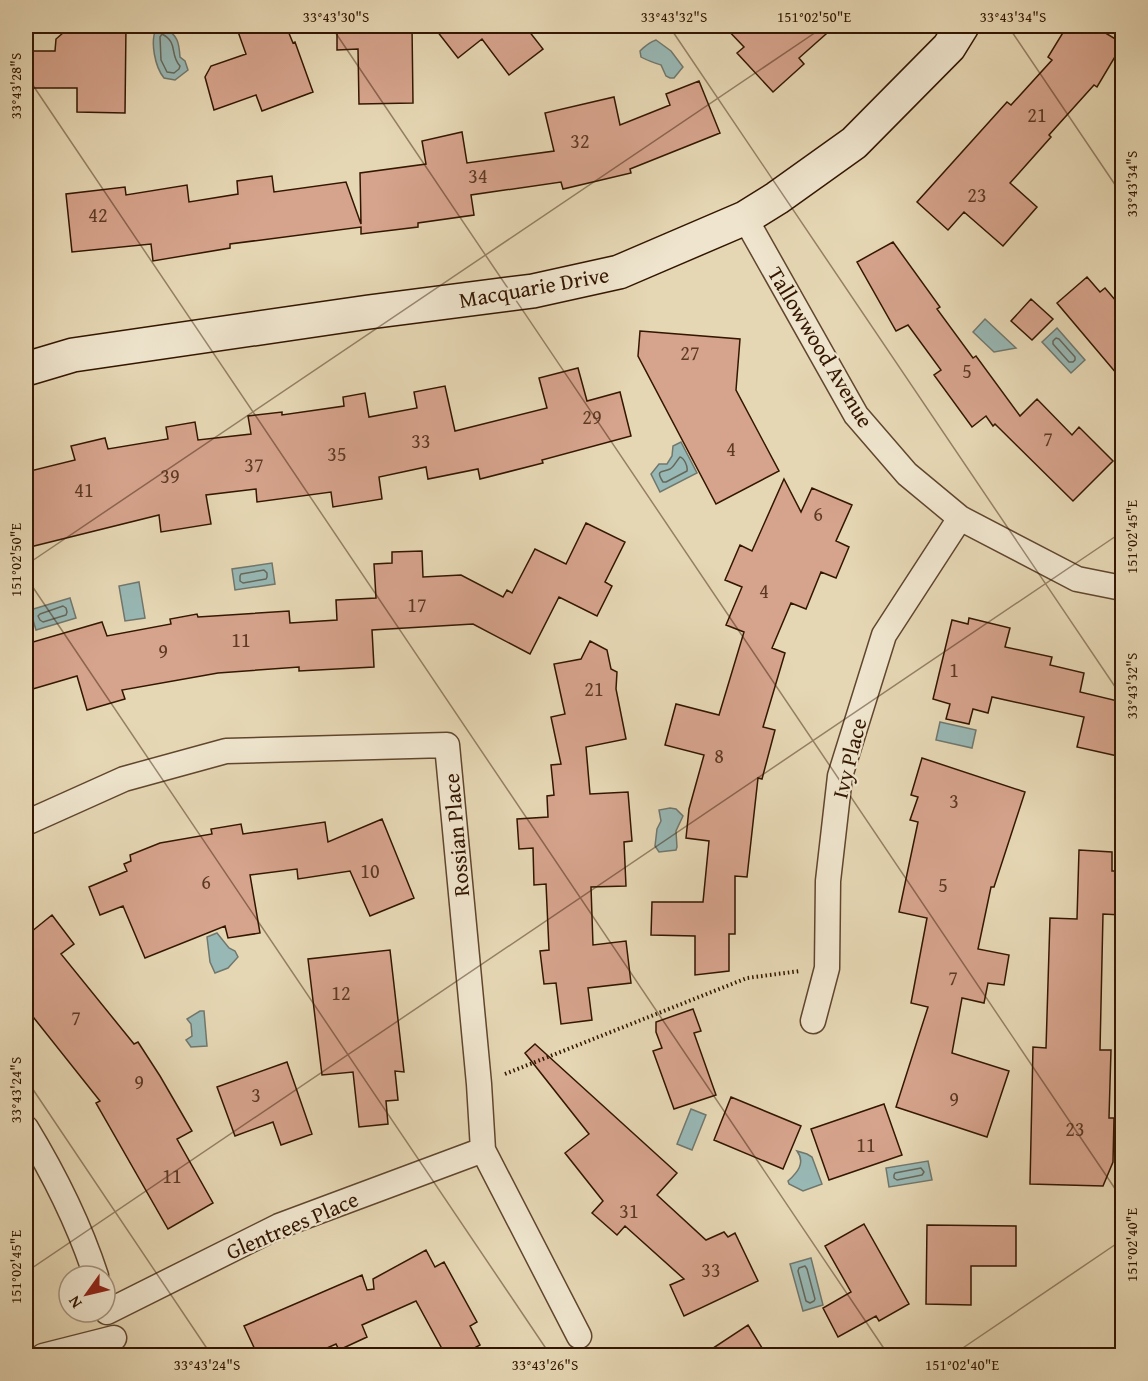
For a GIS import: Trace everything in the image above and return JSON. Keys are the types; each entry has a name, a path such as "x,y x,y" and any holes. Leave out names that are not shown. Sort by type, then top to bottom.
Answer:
{"main road":[{"name":"Macquarie Drive","path":"26,369 73,355 532,291 619,272 746,218 854,143 949,47 962,26"}],"street":[{"name":"Tallowwood Avenue","path":"746,218 856,415 907,474 960,518 1077,579 1122,588"},
{"name":"Ivy Place","path":"813,1021 827,968 828,881 840,776 884,635 960,518"},
{"name":"Rossian Place","path":"26,823 124,779 226,751 447,746 479,1084 483,1150 579,1336"},
{"path":"26,1128 32,1156 68,1206 92,1264"},
{"name":"Glentrees Place","path":"117,1304 279,1226 483,1150"},
{"path":"43,1356 116,1347 110,1324"}],"path":[{"path":"479,1084 747,978 827,968"}],"water":[{"path":"164,27 177,40 180,57 185,61 188,70 175,80 164,78 154,54 154,34 156,29"},
{"path":"656,40 671,51 683,67 674,78 666,76 661,65 641,57 640,51"},
{"path":"985,319 1016,348 994,352 973,332"},
{"path":"1057,328 1085,360 1071,373 1042,342"},
{"path":"681,442 697,473 660,492 651,474 659,464 667,464 672,456 673,446"},
{"path":"272,563 275,584 235,590 232,569"},
{"path":"139,582 145,618 125,621 119,586"},
{"path":"70,598 76,618 36,630 30,610"},
{"path":"940,722 976,730 972,748 936,740"},
{"path":"676,809 683,816 676,831 677,847 676,850 659,852 655,846 657,829 661,821 659,810"},
{"path":"217,933 238,957 228,968 215,973 210,962 207,937"},
{"path":"204,1011 207,1046 191,1047 186,1040 192,1036 191,1024 187,1019"},
{"path":"691,1109 706,1115 692,1150 677,1144"},
{"path":"797,1151 812,1157 822,1184 803,1191 789,1184 788,1181 797,1171 801,1160"},
{"path":"928,1161 932,1180 889,1187 886,1168"},
{"path":"811,1258 823,1305 803,1311 790,1264"}],"building":[{"path":"71,26 126,26 125,113 77,112 77,88 26,88 26,51 55,51 56,39"},
{"path":"236,26 286,26 293,43 295,42 313,92 262,111 256,95 214,110 205,77 211,66 246,54"},
{"path":"337,26 412,26 413,103 359,104 358,49 337,50"},
{"path":"433,26 525,26 543,49 509,75 482,39 458,58"},
{"path":"724,26 835,26 799,58 804,64 773,92 737,53 744,47"},
{"path":"1067,26 1094,26 1122,45 1097,87 1094,85 1010,183 1037,207 1003,246 964,212 948,230 917,202 1007,102 1011,105 1052,60 1048,57"},
{"path":"699,81 720,133 630,169 631,173 563,189 561,182 471,195 474,215 418,223 418,227 361,234 361,227 230,244 230,248 153,261 151,244 72,252 66,194 125,187 126,195 187,185 189,202 238,194 237,181 272,176 274,192 346,182 361,224 360,173 426,164 422,141 462,132 467,163 554,151 545,113 614,97 620,125 670,105 666,94"},
{"path":"893,242 940,307 937,309 973,358 976,356 1020,416 1037,399 1072,435 1079,427 1113,461 1073,501 995,424 993,426 986,416 972,427 934,375 941,370 908,325 896,331 857,262"},
{"path":"1087,277 1100,292 1105,288 1122,308 1122,380 1057,303"},
{"path":"1031,299 1053,319 1032,340 1011,321"},
{"path":"640,331 740,339 736,390 779,471 716,504 638,356"},
{"path":"578,368 587,401 620,392 631,436 542,460 543,463 480,479 478,469 428,479 426,467 379,477 382,499 333,507 331,492 257,502 256,489 206,495 211,524 161,532 159,515 26,548 26,472 75,460 71,446 105,438 108,449 168,439 166,427 195,422 198,440 251,434 248,416 282,412 282,415 344,406 343,397 365,393 369,417 417,408 414,392 445,386 455,431 547,408 539,378"},
{"path":"784,479 801,512 812,488 852,505 836,541 849,547 836,578 821,572 806,609 791,603 772,648 785,653 763,727 775,730 762,779 758,778 747,877 735,876 735,934 729,934 729,971 695,975 695,936 651,935 652,902 703,902 709,841 686,838 689,809 704,755 665,745 676,704 719,715 744,632 726,625 742,587 725,580 740,545 752,551"},
{"path":"586,523 625,542 605,582 612,586 597,616 559,597 530,654 473,624 372,630 374,667 299,671 299,667 218,673 122,690 125,699 87,710 77,676 26,691 26,644 102,622 107,636 171,624 170,619 197,614 198,617 289,611 290,623 337,620 336,600 376,598 374,564 392,563 392,552 422,551 423,577 461,575 503,597 507,590 512,593 535,549 566,564"},
{"path":"969,618 1010,628 1005,647 1052,657 1050,665 1084,673 1080,692 1122,702 1122,757 1077,747 1084,717 992,697 988,713 973,709 969,724 946,719 950,704 933,699 952,620 968,624"},
{"path":"590,641 607,650 611,669 617,672 616,689 626,739 586,747 590,794 628,792 632,841 624,842 626,886 591,887 593,945 626,941 631,983 588,988 592,1020 561,1024 556,983 544,984 540,951 549,950 546,884 534,885 533,848 519,849 517,819 548,817 547,796 554,795 551,765 561,764 551,717 565,714 554,664 581,659"},
{"path":"922,758 1025,792 994,887 991,887 978,949 1009,955 1004,985 988,983 984,1003 962,998 952,1053 1009,1071 987,1137 896,1107 928,1007 911,1003 927,918 899,912 918,822 910,820 918,797 911,795"},
{"path":"382,819 414,898 370,916 350,871 298,879 297,869 250,875 260,933 228,938 225,926 145,958 123,906 100,915 89,887 127,871 124,864 131,861 130,855 160,843 212,834 211,829 241,824 243,834 325,822 328,842"},
{"path":"1079,850 1112,852 1112,871 1122,871 1122,915 1103,914 1100,1050 1111,1050 1109,1118 1114,1118 1113,1162 1103,1186 1030,1184 1033,1047 1046,1048 1050,918 1077,919"},
{"path":"52,915 74,944 61,954 134,1044 138,1042 192,1131 177,1139 213,1203 168,1229 96,1103 100,1101 26,1008 26,936"},
{"path":"390,950 404,1072 395,1071 398,1100 386,1101 388,1124 359,1127 353,1072 322,1075 308,959"},
{"path":"693,1009 701,1031 694,1033 716,1095 674,1109 653,1051 662,1048 656,1032 656,1022"},
{"path":"535,1044 677,1173 657,1195 706,1240 724,1232 728,1237 735,1233 758,1281 684,1316 670,1285 684,1279 625,1226 617,1235 592,1213 603,1201 565,1153 589,1134 525,1053"},
{"path":"287,1062 312,1134 281,1145 273,1122 235,1136 217,1087"},
{"path":"731,1097 801,1126 783,1169 714,1140"},
{"path":"884,1104 902,1155 829,1180 811,1129"},
{"path":"864,1224 909,1304 879,1321 876,1316 838,1337 823,1308 851,1292 825,1246"},
{"path":"927,1225 1016,1226 1016,1266 971,1266 971,1305 926,1304"},
{"path":"426,1250 435,1267 444,1262 477,1322 470,1326 480,1345 460,1356 446,1356 416,1301 362,1325 367,1337 339,1350 336,1344 309,1356 258,1356 244,1326 362,1275 367,1290 374,1289 373,1279"},
{"path":"748,1325 767,1356 701,1356"}]}
